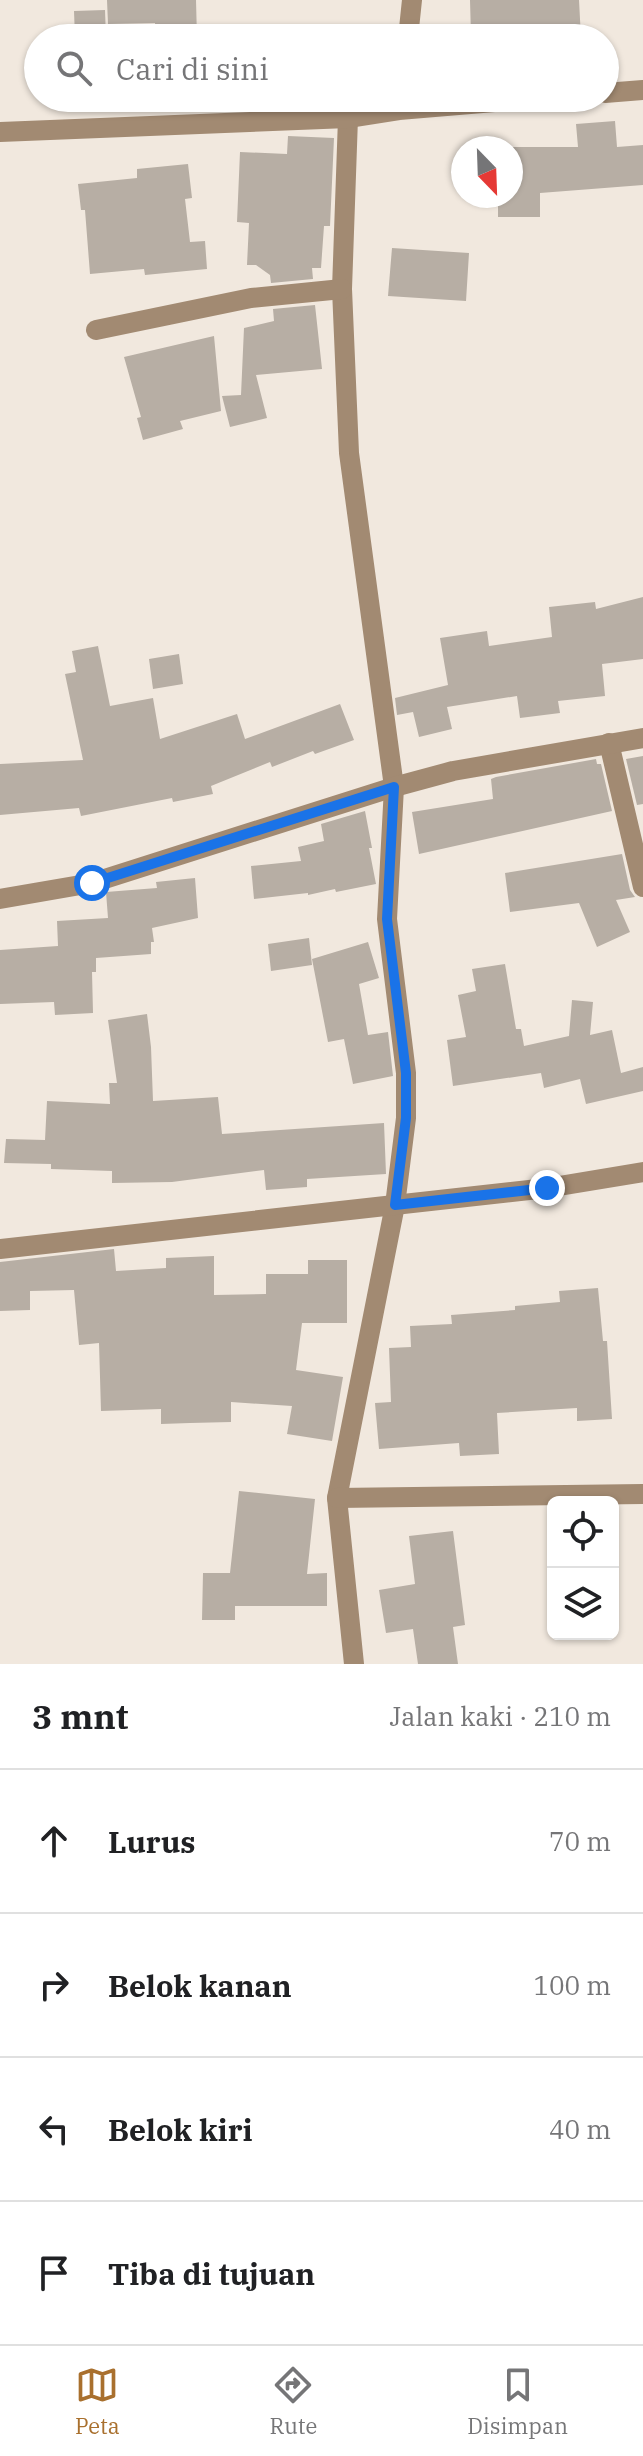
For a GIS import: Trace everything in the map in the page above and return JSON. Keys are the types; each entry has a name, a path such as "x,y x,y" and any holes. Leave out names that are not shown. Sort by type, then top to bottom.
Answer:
{"street":[{"path":"409,24 412,0"},
{"path":"619,92 643,90"},
{"path":"0,132 348,118 370,112"},
{"path":"348,118 342,289 349,453 394,787 387,919 406,1073 406,1118 395,1205 337,1498 354,1664"},
{"path":"96,330 251,298 342,289"},
{"path":"0,899 92,883 453,771 643,738"},
{"path":"609,743 643,887"},
{"path":"0,1249 547,1188 643,1172"},
{"path":"337,1498 643,1494"}],"building":[{"path":"107,0 196,0 197,24 108,24"},
{"path":"470,0 579,0 580,24 471,24"},
{"path":"105,10 106,24 74,24 74,11"},
{"path":"615,121 617,147 643,145 643,185 540,193 540,217 498,217 498,208 523,208 523,147 578,147 576,124"},
{"path":"288,136 334,138 330,226 324,226 321,268 312,268 313,279 271,283 270,275 256,265 247,265 249,223 237,222 240,152 287,154"},
{"path":"188,164 192,198 185,199 190,242 205,241 207,269 145,275 144,269 90,274 85,210 81,210 78,184 137,178 137,169"},
{"path":"392,248 469,253 466,301 388,296"},
{"path":"315,305 322,369 256,375 267,418 230,427 222,396 241,395 244,328 274,321 273,309"},
{"path":"214,336 221,411 180,421 183,429 143,440 137,418 141,417 124,357"},
{"path":"643,597 643,659 602,664 605,696 558,701 560,713 520,718 517,696 447,707 452,729 419,737 413,712 397,715 395,698 448,685 440,638 487,631 489,646 552,637 549,607 595,602 596,609"},
{"path":"98,646 110,706 153,698 160,739 237,714 245,739 340,704 354,740 272,767 270,762 211,786 213,794 173,802 172,798 81,816 79,808 0,815 0,764 83,760 65,674 76,672 72,651"},
{"path":"179,654 183,684 153,689 149,659"},
{"path":"643,756 643,804 637,805 626,759"},
{"path":"596,759 597,764 601,764 612,811 419,854 412,812 493,799 491,779 496,777"},
{"path":"365,811 376,884 336,892 335,889 308,895 254,899 251,866 301,861 298,847 324,841 321,824"},
{"path":"622,854 630,890 635,897 616,900 630,932 597,947 579,903 510,912 505,873"},
{"path":"195,878 198,918 152,928 154,942 151,942 151,954 96,958 96,972 92,972 93,1013 55,1015 54,1002 0,1004 0,950 58,946 57,921 108,918 106,892 157,888 156,882"},
{"path":"309,938 312,965 271,971 268,944"},
{"path":"368,942 379,978 359,984 368,1035 388,1032 393,1076 353,1084 344,1039 328,1042 312,959"},
{"path":"505,964 516,1029 521,1029 524,1046 569,1036 572,1000 593,1002 590,1035 612,1030 621,1073 643,1067 643,1091 586,1104 580,1079 544,1088 541,1073 453,1086 447,1040 466,1037 458,995 476,991 472,969"},
{"path":"147,1014 153,1101 218,1097 222,1134 384,1123 386,1174 307,1179 307,1187 266,1190 264,1170 172,1182 112,1183 112,1171 51,1169 51,1164 4,1163 6,1139 45,1140 47,1101 110,1104 109,1083 117,1083 108,1020"},
{"path":"114,1249 116,1271 166,1268 166,1258 214,1256 214,1295 266,1294 266,1274 308,1274 308,1260 347,1260 347,1323 302,1323 296,1370 343,1377 332,1441 287,1434 292,1406 231,1402 231,1422 161,1424 161,1409 101,1411 99,1343 79,1345 74,1290 30,1291 30,1310 0,1311 0,1262"},
{"path":"598,1288 603,1341 607,1341 612,1419 577,1421 577,1408 497,1413 499,1454 460,1456 459,1443 379,1449 375,1403 391,1402 389,1348 411,1347 410,1326 452,1324 451,1315 515,1310 515,1306 560,1302 559,1291"},
{"path":"239,1491 315,1499 307,1574 327,1573 327,1606 235,1606 235,1620 202,1620 203,1573 230,1573"},
{"path":"453,1531 465,1625 453,1627 458,1664 418,1664 413,1629 386,1633 379,1590 415,1584 409,1536"}],"route":[{"path":"92,883 394,787 387,919 406,1073 406,1118 395,1205 547,1188"}]}
